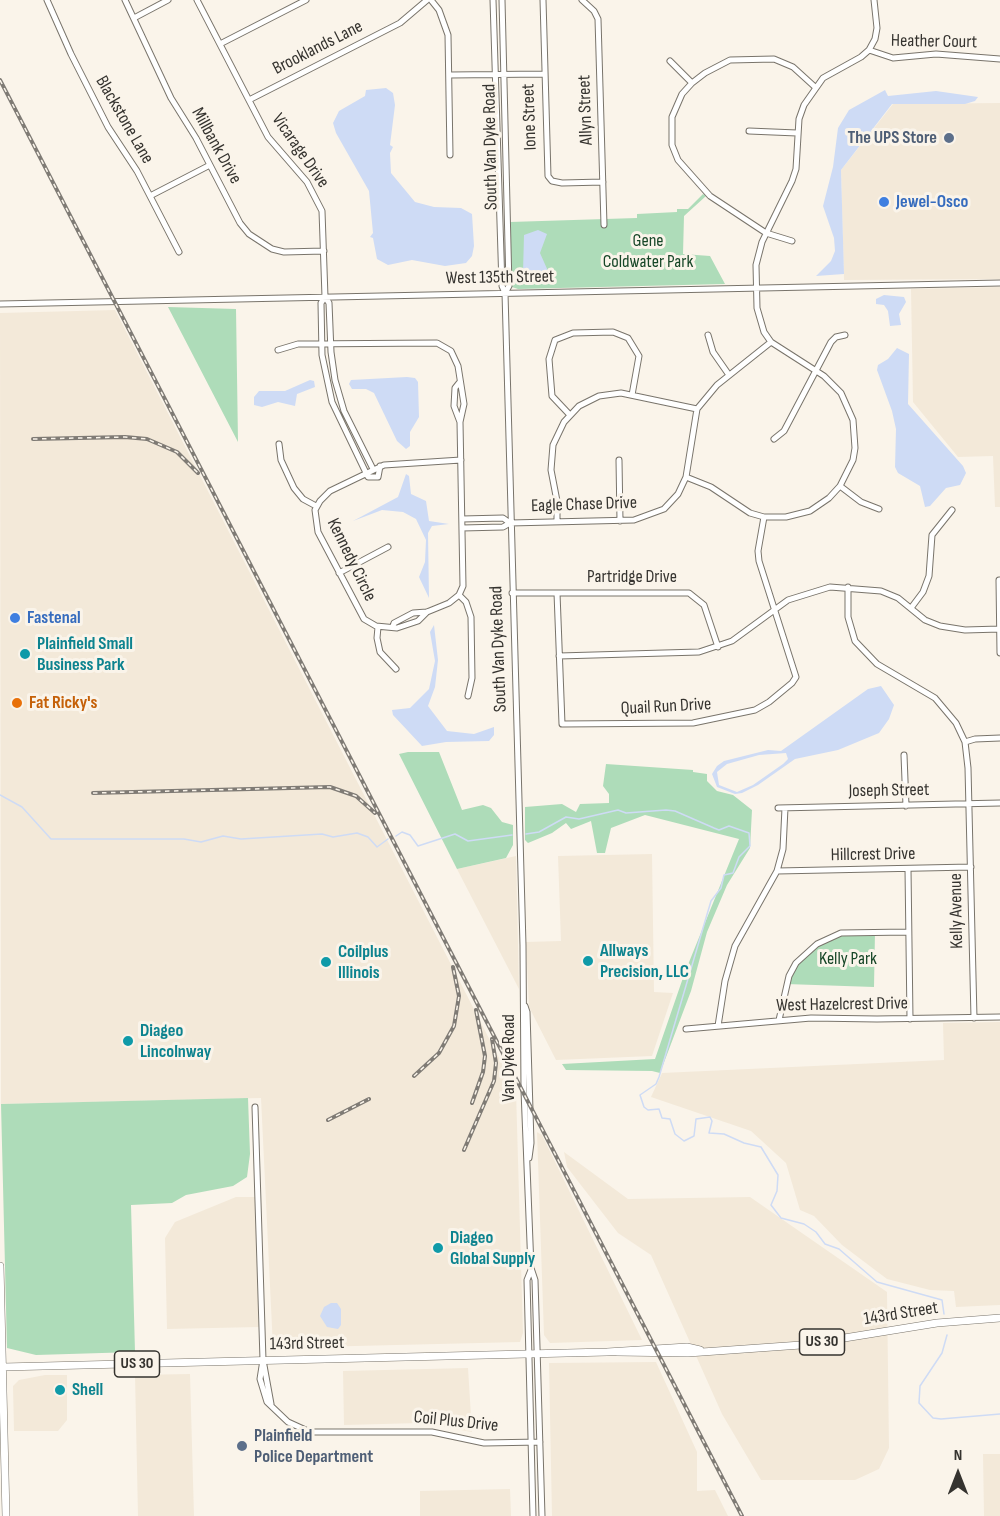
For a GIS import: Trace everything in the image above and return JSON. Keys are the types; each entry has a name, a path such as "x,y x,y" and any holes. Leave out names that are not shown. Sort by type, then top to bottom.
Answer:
{"main road":[{"path":"0,1266 6,1516"},
{"name":"143rd Street","path":"1,1367 528,1353 688,1353 700,1350 801,1345 937,1323 1000,1318"}],"street":[{"name":"Blackstone Lane","path":"47,0 108,126 150,196 179,252"},
{"name":"Millbank Drive","path":"125,0 166,89 240,223 260,243 285,252 324,251"},
{"path":"134,18 168,0"},
{"name":"Vicarage Drive","path":"197,0 268,137 315,195 322,211 325,297 329,303 330,344 335,380 344,411 373,469"},
{"path":"220,44 306,0"},
{"path":"429,0 441,16 448,35 450,155"},
{"name":"Brooklands Lane","path":"249,100 400,23 429,0"},
{"name":"South Van Dyke Road","path":"493,0 501,284 505,293 524,1005"},
{"name":"South Van Dyke Road","path":"502,0 509,286 505,293"},
{"name":"Ione Street","path":"543,0 548,176 552,181 562,183 603,182"},
{"name":"Allyn Street","path":"582,0 594,11 598,19 604,225"},
{"path":"686,477 711,487 740,508 764,517 786,517 810,511 840,486 853,460 855,447 853,420 841,393 815,371 771,342 759,319 756,288 759,252 796,169 797,133 804,105 815,87 824,78 869,50 877,28 874,0"},
{"name":"Heather Court","path":"869,50 893,58 936,54 1000,59"},
{"path":"792,241 766,233 710,196 678,160 672,145 672,117 682,94 692,83 705,72 730,60 761,57 783,62 815,87"},
{"path":"670,61 692,83"},
{"path":"450,75 544,75"},
{"path":"749,131 797,133"},
{"path":"150,196 210,165"},
{"name":"West 135th Street","path":"0,304 1000,283"},
{"name":"Vicarage Drive","path":"325,297 321,303 322,344 327,382 337,414 365,473"},
{"path":"569,414 552,396 549,359 555,340 573,333 613,332 628,338 639,356 632,395"},
{"path":"708,335 713,352 729,375"},
{"path":"774,439 784,430 831,342 836,337 845,335"},
{"path":"557,522 551,460 558,431 569,414 599,396 632,395 697,409 710,392 771,342"},
{"path":"278,350 298,344 437,343 454,355 458,366 459,383 463,389 464,404 460,422 464,581 459,595 466,603 471,617 472,678 468,696"},
{"path":"327,382 335,380"},
{"path":"459,383 455,388 454,406 460,422"},
{"name":"Eagle Chase Drive","path":"462,528 503,527 510,523 620,521 645,518 664,509 678,494 686,477 697,409"},
{"path":"337,414 344,411"},
{"path":"348,438 355,434"},
{"path":"279,444 281,460 294,488 303,499 316,506"},
{"name":"Kennedy Circle","path":"427,612 426,617 397,628 378,627 361,615 315,527 316,506 330,492 380,466 397,462 460,460"},
{"path":"619,460 620,521"},
{"name":"Kennedy Circle","path":"365,473 374,479 380,474 380,466"},
{"path":"840,486 861,502 879,509"},
{"path":"912,608 923,592 929,576 932,535 951,510"},
{"name":"Quail Run Drive","path":"557,593 561,719 566,726 693,723 742,714 769,702 796,677 759,561 758,551 764,517"},
{"name":"Eagle Chase Drive","path":"462,519 503,518 510,523"},
{"path":"339,573 388,547"},
{"path":"999,580 1000,653"},
{"path":"848,587 848,617 855,641 877,664 935,698 956,723 965,742 975,739 1000,738"},
{"path":"559,656 681,654 718,647 746,633 775,609 816,590 848,587 881,591 898,598 925,620 947,627 1000,629"},
{"name":"Partridge Drive","path":"512,593 689,592 704,605 718,647"},
{"name":"Kennedy Circle","path":"393,626 394,623 413,613 427,612 449,603 459,595"},
{"path":"378,627 377,638 380,652 396,669"},
{"name":"Kelly Avenue","path":"965,742 969,804 974,1018"},
{"path":"904,755 906,806"},
{"name":"Joseph Street","path":"778,808 1000,803"},
{"path":"718,1026 725,981 735,946 777,871 783,849 785,808"},
{"name":"Hillcrest Drive","path":"777,871 971,867"},
{"path":"908,869 907,932 910,1019"},
{"path":"779,1020 789,976 796,963 817,944 841,933 907,932"},
{"name":"Van Dyke Road","path":"524,1005 522,1012 524,1090 529,1162 531,1268 535,1280 542,1516"},
{"name":"West Hazelcrest Drive","path":"686,1029 811,1018 1000,1017"},
{"name":"Coil Plus Drive","path":"255,1107 263,1360 272,1404 288,1422 316,1433 432,1432 484,1443 540,1442"},
{"name":"Van Dyke Road","path":"531,1268 527,1280 533,1516"}],"shaded area":[{"path":"1000,103 1000,279 844,280 841,170 893,104"},
{"path":"1000,287 1000,507 995,507 993,456 958,457 913,402 911,289"},
{"path":"115,310 516,1091 523,1333 520,1342 273,1348 261,1098 1,1104 0,313"},
{"path":"652,854 654,992 673,993 652,1056 556,1060 529,1007 526,942 561,941 558,856"},
{"path":"516,856 519,989 457,869"},
{"path":"1000,1022 1000,1305 956,1307 954,1291 930,1290 887,1279 842,1245 814,1216 800,1210 786,1163 751,1131 651,1097 662,1073 944,1060 943,1023"},
{"path":"537,1132 542,1135 642,1340 550,1343 544,1335"},
{"path":"564,1152 628,1199 750,1197 887,1292 889,1448 879,1469 855,1480 761,1480 722,1414 651,1255 618,1233 567,1167"},
{"path":"236,1197 255,1197 259,1327 167,1329 165,1238 175,1222"},
{"path":"656,1362 697,1452 697,1491 715,1490 728,1516 552,1516 549,1363"},
{"path":"468,1368 472,1432 421,1423 344,1425 343,1371"},
{"path":"190,1374 194,1516 138,1516 135,1375"},
{"path":"45,1375 67,1375 67,1420 58,1431 14,1431 13,1386 19,1380"},
{"path":"983,1454 1000,1454 1000,1516 984,1516"},
{"path":"510,1489 511,1516 420,1516 420,1491"}],"green space":[{"name":"Gene Coldwater Park","path":"703,194 706,196 684,216 683,254 710,256 725,284 518,289 512,287 510,222 637,218 637,214 677,212 677,209 688,209"},
{"path":"168,307 236,309 238,442"},
{"path":"439,752 462,810 483,805 491,808 502,822 513,825 513,845 506,858 457,869 399,754"},
{"path":"606,764 693,770 693,772 707,774 707,781 717,791 733,795 752,810 750,848 727,885 707,932 691,991 660,1073 566,1070 562,1064 655,1059 685,972 739,839 645,815 611,828 605,853 597,853 591,821 571,829 566,823 552,833 528,843 525,840 525,807 562,804 576,812 580,804 609,803 609,794 603,786"},
{"name":"Kelly Park","path":"875,932 874,987 786,984 789,976 806,953 841,933"},
{"path":"248,1098 250,1154 247,1177 233,1186 186,1195 172,1203 131,1205 135,1352 36,1355 7,1348 1,1104"}],"water":[{"path":"386,88 393,93 395,105 390,145 393,147 390,153 391,173 415,202 434,207 461,208 472,214 474,246 472,256 466,263 445,266 412,260 388,265 377,259 373,238 370,237 373,233 369,191 336,133 333,123 339,111 365,96 366,90"},
{"path":"885,90 888,96 936,91 978,97 975,101 965,104 892,104 841,170 844,274 816,276 831,261 835,251 834,238 823,206 833,167 838,128 849,110"},
{"path":"538,230 547,234 540,253 548,271 523,273 524,235"},
{"path":"884,295 904,297 906,302 899,314 901,325 890,326 888,311 884,305 876,304 876,299"},
{"path":"897,348 909,354 908,404 963,466 966,473 960,485 946,488 930,506 925,507 920,486 898,473 895,467 896,429 877,370 878,365 888,359"},
{"path":"415,378 418,382 419,417 410,432 410,446 406,449 397,441 374,393 366,389 352,389 349,384 351,380"},
{"path":"310,380 314,381 315,387 297,394 295,406 278,402 262,407 254,405 254,397 259,391 285,391"},
{"path":"406,474 409,476 411,494 426,501 429,521 449,524 432,526 428,533 429,598 419,577 425,562 426,540 416,519 403,512 382,510 353,521 398,497"},
{"path":"434,625 438,660 435,687 428,706 447,731 474,734 494,727 494,735 489,741 446,742 422,746 393,715 392,710 410,708 429,689 435,661 430,632"},
{"path":"881,686 894,705 889,719 879,733 838,750 795,759 758,785 742,793 735,794 717,787 712,774 724,761 768,750 781,751 868,689","holes":["786,753 788,759 753,785 737,792 719,785 717,772 727,764 759,755"]},
{"path":"337,1303 341,1309 341,1325 338,1329 327,1327 320,1316 324,1307"}],"waterway":[{"path":"0,795 22,807 51,839 184,839 201,842 223,836 241,839 322,834 333,837 357,833 368,837 377,847 388,839"},
{"path":"526,834 539,832 566,817 579,819 618,810 626,813 675,811 719,830 729,826 749,833 750,846 739,857 733,873 724,875 721,888 711,901 659,1077 656,1084 640,1095 644,1107 648,1110 659,1109 662,1118 670,1119 675,1134 684,1141 694,1136 696,1119 710,1117 712,1121 709,1133 724,1134 744,1143 761,1147 778,1175 777,1191 771,1205 781,1218 804,1224 816,1232 825,1244 839,1249 877,1282 942,1300 944,1314"},
{"path":"396,836 402,832 410,835 418,846 455,834 468,841 512,835"},
{"path":"947,1335 942,1353 920,1386 919,1403 933,1418 1000,1414"}],"railway":[{"path":"0,80 742,1516"},
{"path":"33,439 125,437 147,439 177,452 198,473"},
{"path":"93,793 330,787 356,796 375,813"},
{"path":"414,1076 439,1053 454,1026 459,996 453,967"},
{"path":"472,1103 483,1072 485,1056 476,1010"},
{"path":"464,1150 494,1081 496,1063 492,1039"},
{"path":"328,1120 369,1099"}],"place":[{"name":"The UPS Store","path":"949,138"},
{"name":"Jewel-Osco","path":"884,202"},
{"name":"Fastenal","path":"15,618"},
{"name":"Plainfield Small Business Park","path":"25,654"},
{"name":"Fat Ricky's","path":"17,703"},
{"name":"Allways Precision, LLC","path":"588,961"},
{"name":"Coilplus Illinois","path":"326,962"},
{"name":"Diageo Lincolnway","path":"128,1041"},
{"name":"Diageo Global Supply","path":"438,1248"},
{"name":"Shell","path":"60,1390"},
{"name":"Plainfield Police Department","path":"242,1446"}]}
